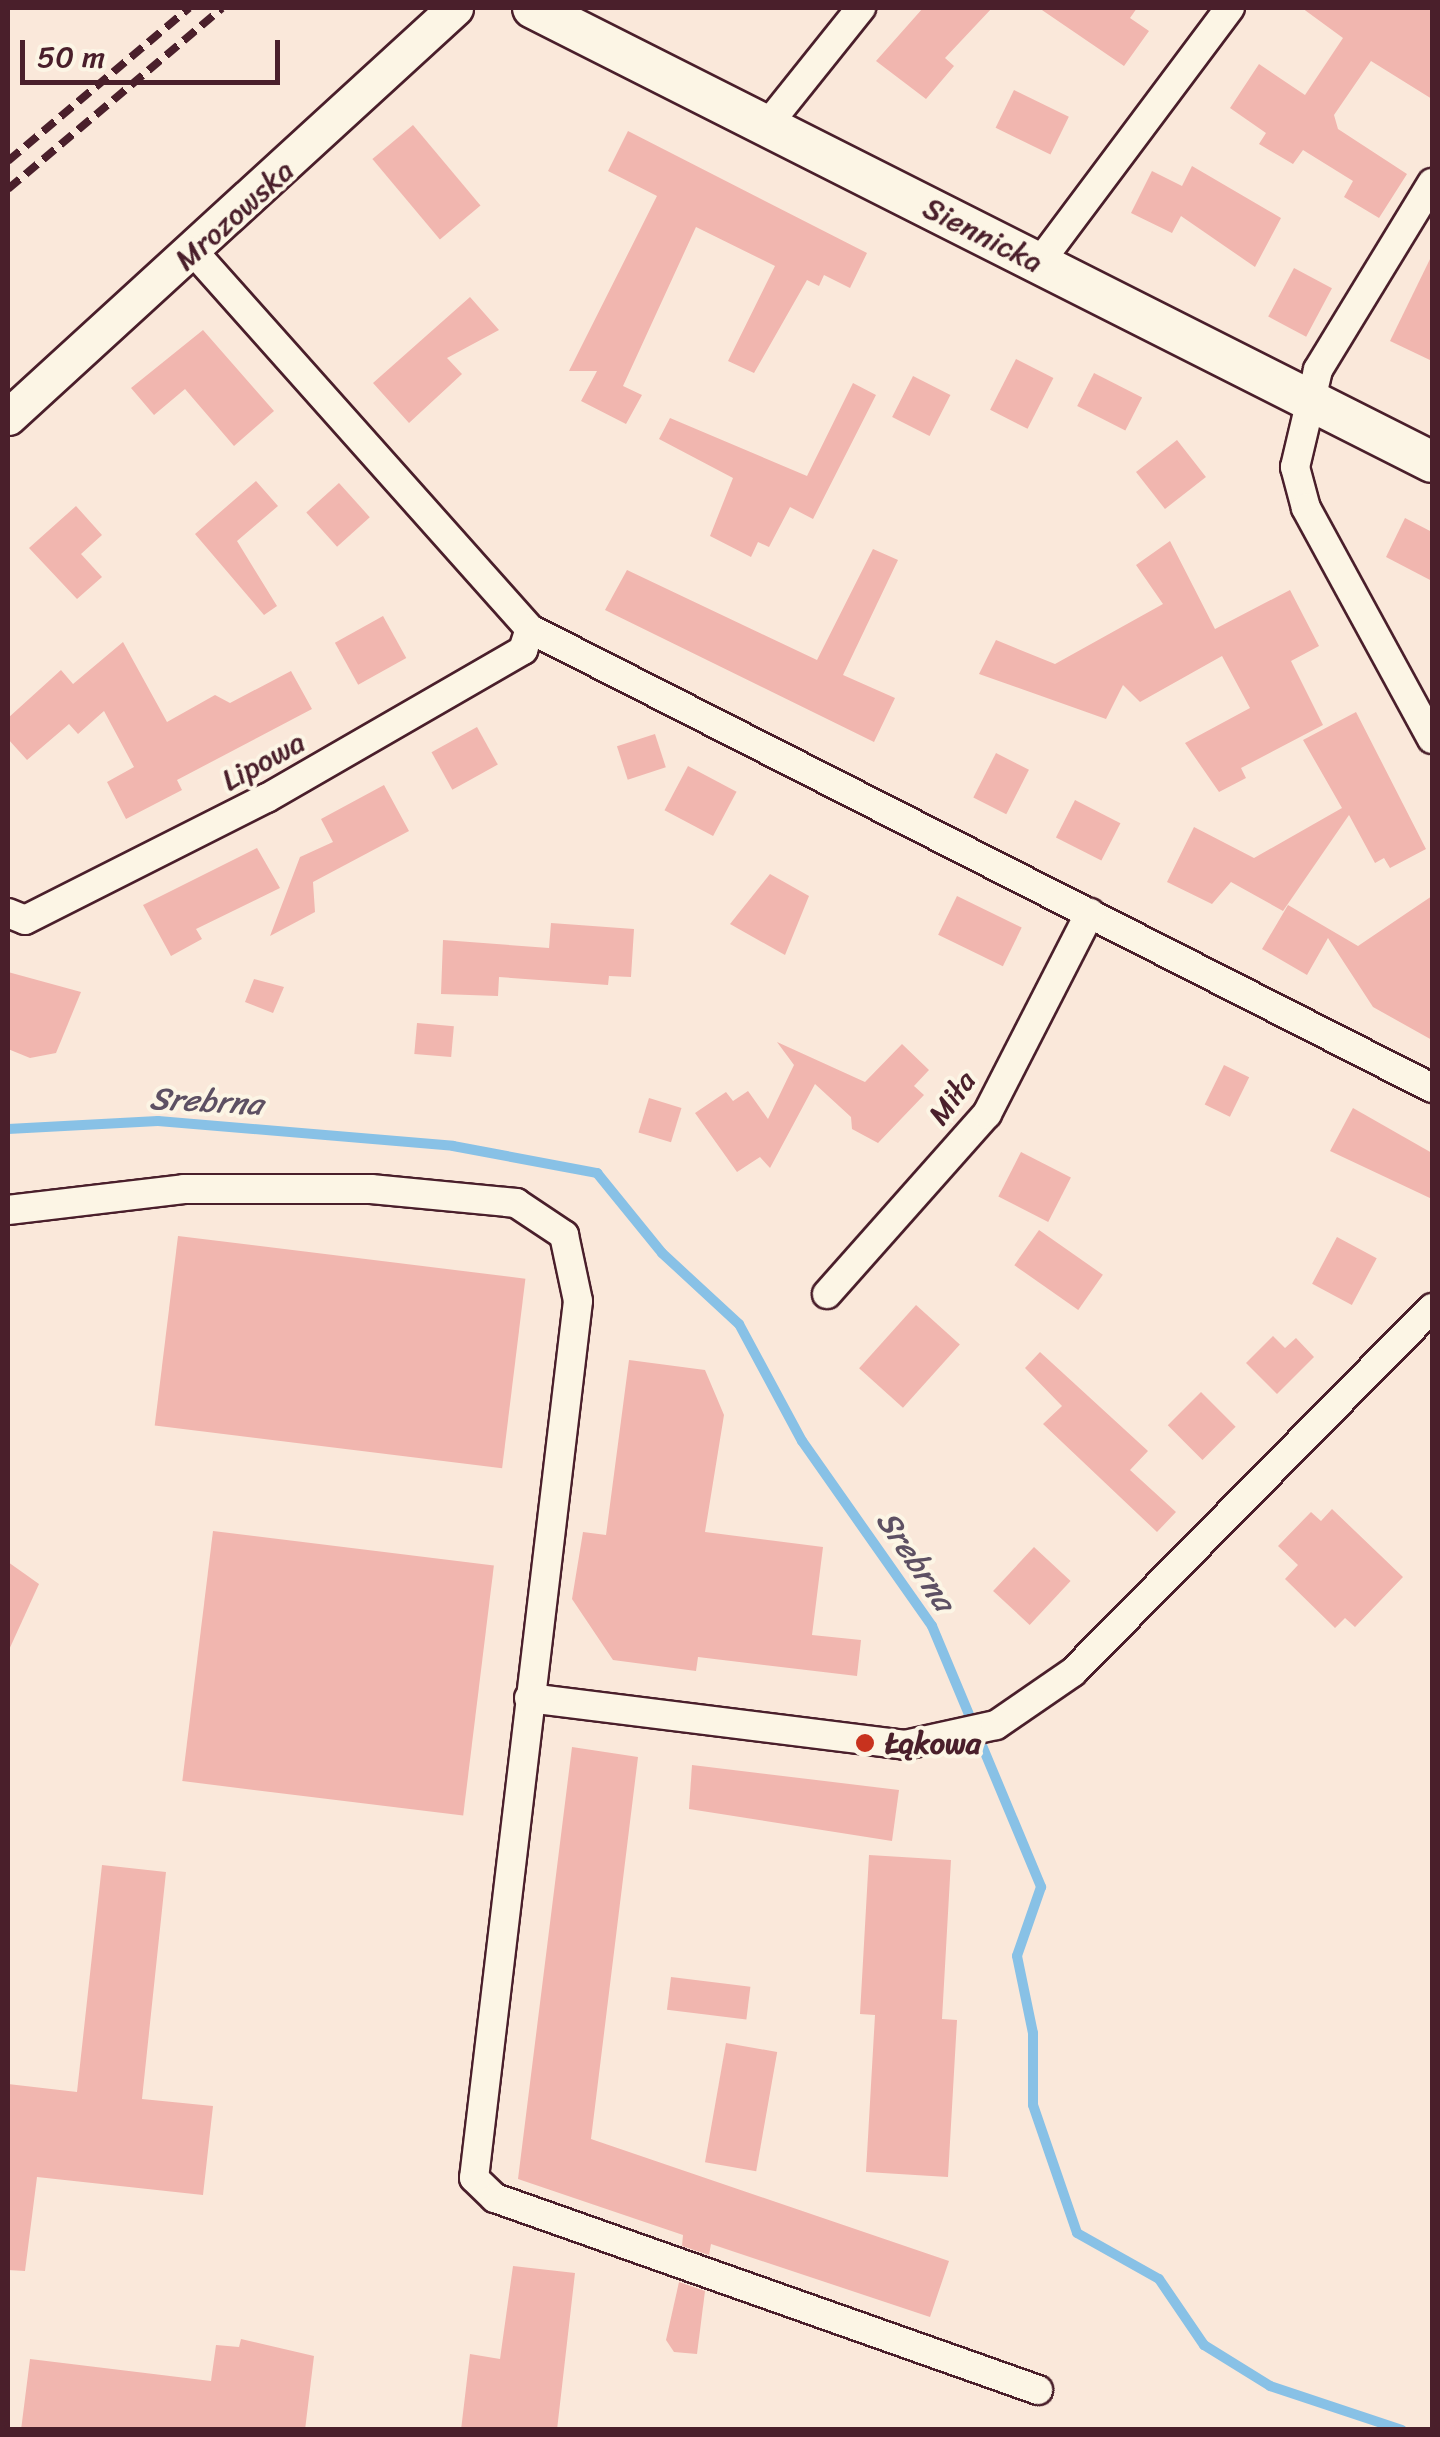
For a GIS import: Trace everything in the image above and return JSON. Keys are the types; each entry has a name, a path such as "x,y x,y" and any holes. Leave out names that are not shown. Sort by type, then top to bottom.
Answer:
{"main road":[{"name":"Siennicka","path":"534,8 1432,462"}],"street":[{"name":"Mrozowska","path":"8,417 194,252 455,8"},
{"path":"768,124 860,8"},
{"path":"1039,264 1230,8"},
{"path":"1432,184 1318,370 1297,489 1432,738"},
{"path":"194,252 530,629 1432,1088"},
{"name":"Lipowa","path":"8,913 25,920 267,798 523,650 530,629"},
{"name":"Miła","path":"827,1294 987,1114 1090,913"},
{"path":"8,1210 240,1187 516,1203 550,1220 573,1252 568,1377 472,2163 482,2190 1038,2390"},
{"path":"529,1698 864,1743 943,1744 1022,1711 1074,1672 1432,1308"}],"building":[{"path":"923,8 992,8 945,58 954,66 926,99 876,61"},
{"path":"1039,8 1137,8 1130,18 1149,31 1124,66"},
{"path":"1302,8 1432,8 1432,99 1371,61 1334,115 1338,129 1407,174 1379,218 1344,197 1353,181 1303,150 1293,164 1259,144 1266,133 1230,108 1259,64 1305,95 1343,38"},
{"path":"1014,90 1069,117 1050,154 996,128"},
{"path":"413,125 480,205 440,240 372,159"},
{"path":"628,131 867,253 850,288 824,275 819,286 807,280 754,373 728,361 775,266 696,227 623,386 642,395 626,424 581,401 597,371 569,371 657,196 608,171"},
{"path":"1192,166 1281,218 1255,267 1181,216 1172,233 1131,213 1152,171 1182,186"},
{"path":"1432,255 1432,361 1390,341"},
{"path":"1294,268 1332,288 1306,337 1268,317"},
{"path":"470,297 499,330 447,358 462,374 409,423 373,383"},
{"path":"203,330 274,411 234,446 185,389 154,415 131,388"},
{"path":"1016,359 1053,378 1028,429 990,410"},
{"path":"1094,373 1142,398 1125,430 1077,406"},
{"path":"913,376 950,395 930,436 892,417"},
{"path":"853,383 876,395 813,519 790,507 769,547 758,542 751,557 710,536 733,478 659,439 670,418 807,476"},
{"path":"1177,440 1206,477 1165,509 1136,472"},
{"path":"256,481 278,506 237,541 277,606 264,615 195,534"},
{"path":"339,483 370,517 337,547 306,512"},
{"path":"76,506 102,535 81,554 102,577 77,599 29,548"},
{"path":"1405,518 1432,532 1432,581 1386,557"},
{"path":"1170,541 1215,629 1290,590 1319,646 1291,661 1323,725 1241,768 1246,778 1219,792 1185,743 1250,708 1222,656 1140,702 1123,685 1106,719 979,674 996,640 1055,664 1163,604 1136,565"},
{"path":"873,549 898,560 843,675 895,698 874,742 605,610 627,570 817,660"},
{"path":"383,616 406,658 358,685 335,643"},
{"path":"123,642 167,722 215,695 230,703 291,671 312,709 177,780 182,790 126,819 107,782 134,767 104,711 78,734 69,724 27,760 8,739 8,718 61,670 73,684"},
{"path":"1356,712 1426,849 1390,868 1384,858 1375,863 1349,815 1283,911 1231,882 1212,904 1167,882 1194,827 1254,858 1342,808 1303,740"},
{"path":"477,727 498,765 452,790 432,752"},
{"path":"655,734 666,767 628,780 617,746"},
{"path":"996,753 1029,770 1006,814 973,798"},
{"path":"688,766 737,792 713,836 665,810"},
{"path":"384,785 409,831 313,882 315,912 270,936 300,857 333,842 321,819"},
{"path":"1075,800 1120,823 1101,861 1056,837"},
{"path":"257,848 280,888 196,929 202,939 171,956 143,905"},
{"path":"770,874 809,896 785,955 730,924"},
{"path":"957,896 1022,928 1003,966 938,935"},
{"path":"1432,896 1432,1040 1373,1007 1328,938 1307,975 1262,949 1288,905 1358,946"},
{"path":"551,923 634,929 631,977 609,976 608,985 499,977 498,996 441,994 443,940 549,948"},
{"path":"8,972 81,992 56,1053 30,1058 8,1049"},
{"path":"254,979 284,987 273,1013 245,1002"},
{"path":"417,1023 454,1026 451,1057 414,1054"},
{"path":"777,1042 865,1082 902,1044 929,1070 914,1086 924,1095 878,1143 852,1129 851,1117 815,1084 770,1168 760,1157 737,1172 695,1113 726,1092 733,1101 748,1091 768,1119 794,1065"},
{"path":"1224,1065 1249,1077 1230,1117 1205,1105"},
{"path":"649,1098 682,1108 671,1142 638,1132"},
{"path":"1353,1108 1432,1153 1432,1199 1330,1151"},
{"path":"1021,1152 1071,1177 1048,1222 998,1197"},
{"path":"1039,1230 1103,1275 1078,1310 1014,1265"},
{"path":"178,1236 525,1279 502,1468 155,1426"},
{"path":"1337,1237 1377,1258 1352,1305 1312,1284"},
{"path":"916,1305 960,1344 903,1408 859,1368"},
{"path":"1273,1336 1285,1348 1296,1338 1314,1357 1277,1394 1246,1363"},
{"path":"1040,1352 1148,1451 1130,1470 1176,1512 1157,1532 1043,1424 1062,1406 1025,1368"},
{"path":"629,1360 705,1370 724,1415 705,1532 823,1547 812,1635 861,1640 857,1676 698,1657 696,1671 613,1660 572,1599 583,1532 606,1535"},
{"path":"1201,1392 1236,1427 1202,1460 1168,1425"},
{"path":"1332,1509 1403,1577 1355,1627 1345,1618 1335,1628 1285,1579 1298,1565 1278,1546 1311,1512 1321,1521"},
{"path":"213,1531 494,1565 463,1816 182,1781"},
{"path":"1034,1547 1071,1581 1030,1625 993,1591"},
{"path":"8,1562 39,1584 8,1652"},
{"path":"572,1747 638,1757 591,2139 949,2261 930,2317 711,2244 709,2255 682,2246 683,2235 518,2179"},
{"path":"692,1765 899,1790 892,1841 689,1809"},
{"path":"869,1855 951,1860 942,2019 957,2020 948,2177 866,2172 875,2015 860,2014"},
{"path":"102,1865 166,1872 142,2099 213,2106 203,2195 37,2177 25,2271 8,2270 8,2084 77,2092"},
{"path":"671,1977 750,1987 746,2020 667,2010"},
{"path":"726,2043 777,2052 756,2171 705,2162"},
{"path":"513,2266 575,2273 557,2430 461,2430 470,2354 500,2359"},
{"path":"679,2282 705,2291 697,2354 674,2352 666,2340"},
{"path":"241,2339 314,2356 305,2430 21,2430 30,2359 211,2381 216,2345 239,2347"}],"waterway":[{"name":"Srebrna","path":"8,1129 158,1121 453,1146 597,1173 662,1253 739,1324 802,1441 932,1626 1041,1887 1017,1956 1033,2033 1033,2105 1077,2233 1159,2279 1204,2345 1270,2386 1402,2430"}],"railway":[{"path":"8,161 189,8"},
{"path":"8,189 222,8"}],"place":[{"name":"Łąkowa","path":"865,1743"}]}
